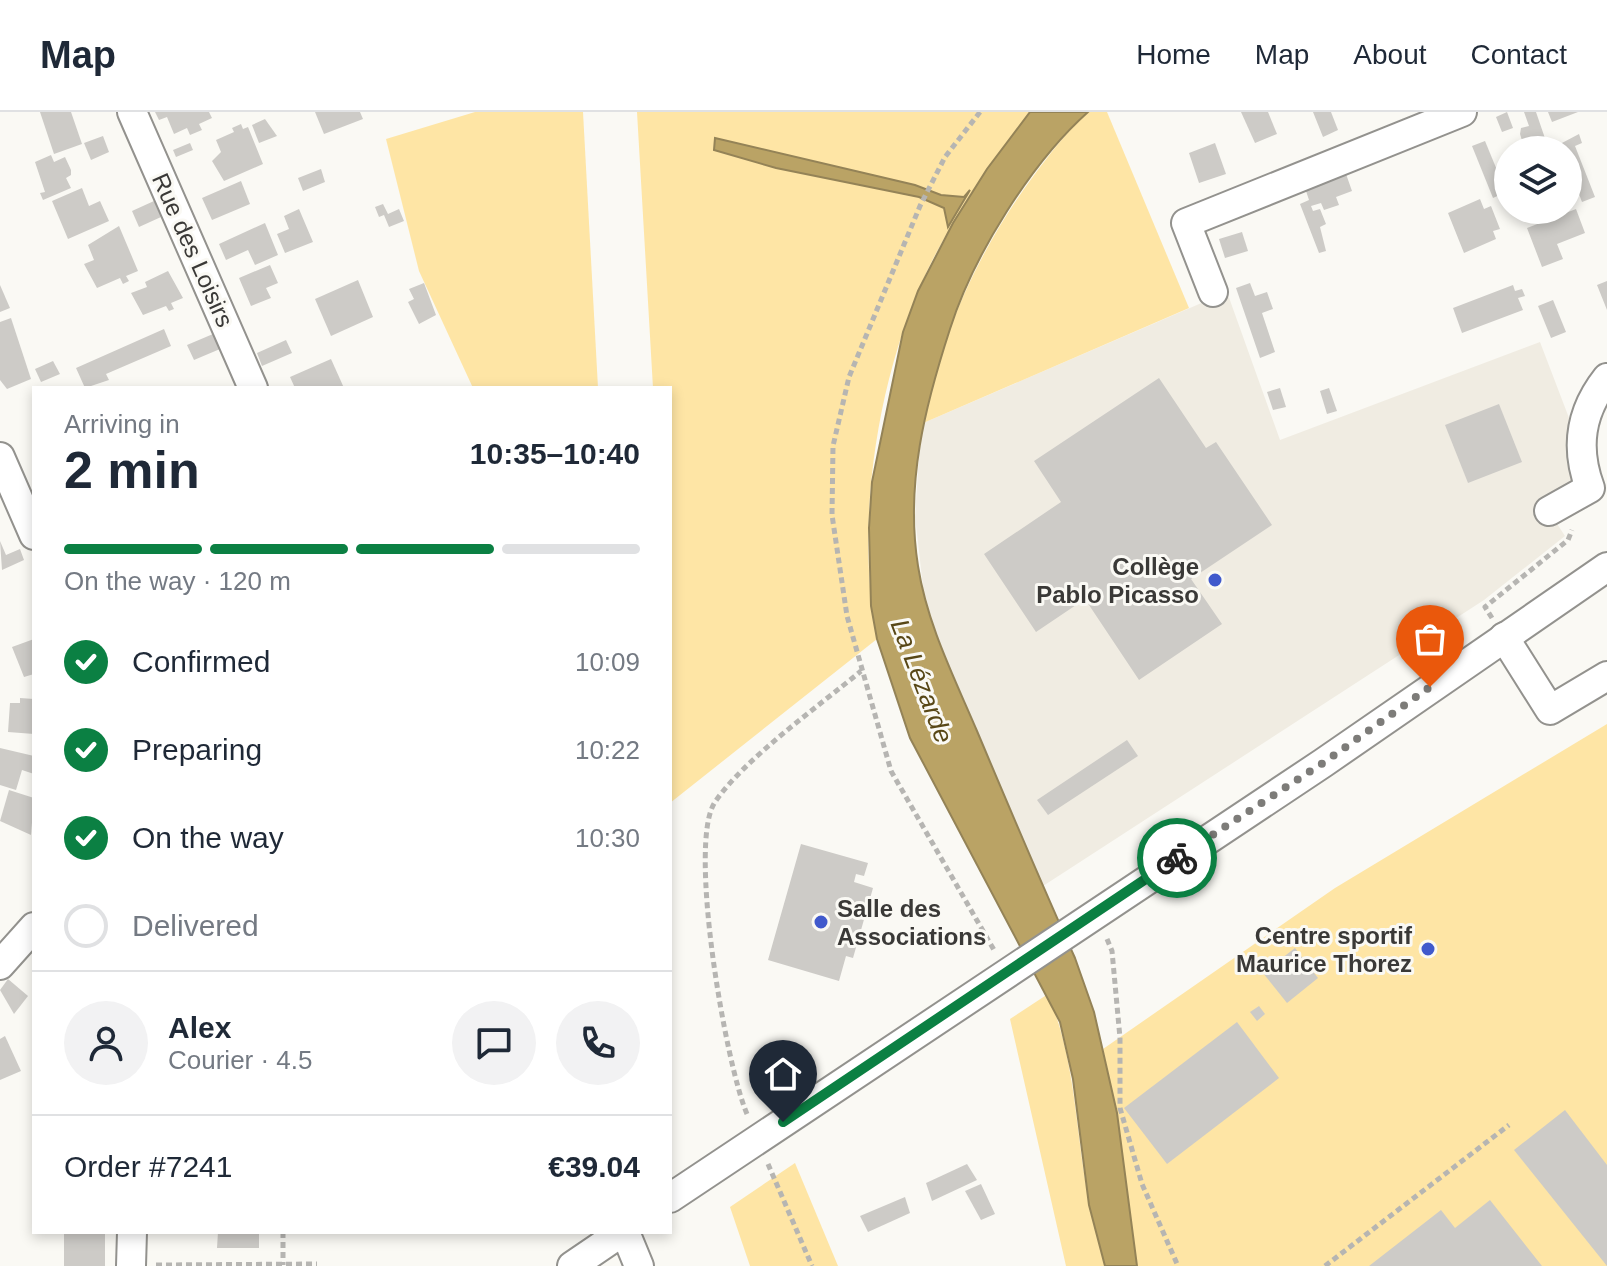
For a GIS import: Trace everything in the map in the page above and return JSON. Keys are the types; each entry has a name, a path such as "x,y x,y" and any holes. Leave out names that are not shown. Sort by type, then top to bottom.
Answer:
{"street":[{"name":"Rue des Loisirs","path":"132,112 252,386"},
{"path":"1213,292 1186,223 1462,112"},
{"path":"1549,511 1590,488 1580,452 1582,423 1607,378"},
{"path":"0,457 32,530"},
{"path":"672,1197 1323,763 1607,567"},
{"path":"1504,637 1550,710 1607,676"},
{"path":"0,965 32,929"},
{"path":"131,1265 132,1234"},
{"path":"572,1266 621,1234"},
{"path":"625,1234 639,1266"}],"path":[{"path":"980,112 945,157 920,206 849,377 833,446 832,515 847,616 891,771 1006,972"},
{"path":"1504,637 1485,607 1568,540 1590,488"},
{"path":"812,1266 735,1088 721,1018 704,847 713,805 734,778 861,671"},
{"path":"1094,913 1112,951 1120,1038 1120,1108 1142,1184 1178,1266"},
{"path":"1325,1266 1509,1125"},
{"path":"283,1234 283,1265"},
{"path":"131,1265 317,1264"}],"shaded area":[{"path":"475,112 583,112 598,386 472,386 419,271 386,139"},
{"path":"637,112 1030,112 1003,147 943,240 914,302 898,348 885,396 870,495 868,545 877,639 672,801 672,386 653,386"},
{"path":"1088,112 1107,112 1189,308 921,424 951,326 994,235 1032,178"},
{"name":"Collège Pablo Picasso","path":"1227,292 1280,440 1540,342 1574,431 1581,479 1541,499 1565,536 1484,600 1043,886 939,641 924,596 915,516 921,424"},
{"name":"Centre sportif Maurice Thorez","path":"1607,724 1607,1266 1137,1266 1117,1113 1103,1049 1335,888"},
{"path":"1048,994 1065,1046 1085,1179 1105,1266 1066,1266 1010,1019"},
{"path":"795,1163 838,1266 750,1266 730,1207"}],"water":[{"name":"La Lézarde","path":"1030,112 1088,112 1046,157 1006,212 960,301 925,416 916,475 915,535 922,588 942,650 1075,958 1094,1012 1117,1113 1137,1266 1105,1266 1089,1205 1073,1079 1060,1022 910,738 877,639 871,606 869,528 872,482 903,332 918,291 953,223 987,169"},
{"path":"715,138 915,185 941,195 964,197 970,190 948,227 944,208 919,197 776,168 714,150"}],"building":[{"path":"40,112 71,112 82,144 54,154"},
{"path":"155,112 209,112 212,118 199,124 202,130 190,135 187,128 174,134 167,117 159,120"},
{"path":"315,112 360,112 363,119 324,134"},
{"path":"1241,112 1268,112 1277,134 1255,143"},
{"path":"1313,112 1331,112 1338,130 1323,137"},
{"path":"1507,112 1513,128 1502,132 1496,117"},
{"path":"1524,112 1536,112 1544,136 1521,136 1521,128 1529,126"},
{"path":"1548,112 1578,112 1552,122"},
{"path":"265,119 277,136 259,143 252,125"},
{"path":"241,124 243,129 248,127 263,164 224,181 212,161 221,152 216,140 234,132 232,128"},
{"path":"103,136 109,152 91,160 84,143"},
{"path":"1485,141 1494,163 1493,198 1472,146"},
{"path":"190,143 193,150 176,157 173,150"},
{"path":"1215,143 1226,174 1199,183 1189,153"},
{"path":"51,155 54,162 65,157 71,170 71,175 66,178 71,188 43,200 40,193 45,192 35,162"},
{"path":"1582,164 1595,197 1582,202"},
{"path":"321,169 325,182 303,191 298,178"},
{"path":"1346,174 1352,191 1336,197 1339,205 1324,210 1321,203 1311,206 1313,211 1320,209 1326,224 1320,227 1326,251 1319,253 1300,204 1309,200 1306,191"},
{"path":"241,181 250,204 212,220 202,198"},
{"path":"82,188 89,206 100,201 109,221 68,239 52,201"},
{"path":"1480,199 1484,209 1491,206 1494,224 1498,224 1500,229 1493,231 1496,239 1464,253 1448,213"},
{"path":"154,201 161,217 139,227 132,211"},
{"path":"383,204 388,214 399,209 404,221 389,227 384,215 379,217 375,207"},
{"path":"299,209 313,242 285,253 277,234 289,229 284,216"},
{"path":"265,223 278,255 255,265 248,250 226,260 219,244"},
{"path":"1537,224 1582,224 1585,233 1557,244 1563,259 1542,267 1527,228"},
{"path":"119,226 138,271 126,276 129,281 123,284 120,278 97,288 84,264 94,260 88,245"},
{"path":"1242,232 1248,251 1225,258 1219,239"},
{"path":"270,265 278,283 266,288 271,298 251,306 239,278"},
{"path":"168,271 183,298 171,303 174,309 169,311 166,306 143,315 131,293 147,287 145,282"},
{"path":"358,280 373,317 331,336 315,299"},
{"path":"1607,281 1607,310 1597,285"},
{"path":"424,283 436,315 419,324 408,302 414,299 409,289"},
{"path":"1250,283 1255,296 1267,292 1273,309 1262,313 1275,352 1260,358 1236,288"},
{"path":"0,285 10,308 0,312"},
{"path":"1513,285 1515,291 1522,289 1525,296 1518,298 1523,310 1462,333 1453,308"},
{"path":"1553,300 1566,332 1551,338 1538,306"},
{"path":"11,318 31,379 7,389 0,380 0,322"},
{"path":"164,329 171,346 106,374 109,380 91,386 84,386 76,368"},
{"path":"213,334 220,349 194,360 187,345"},
{"path":"286,340 292,353 262,366 257,353"},
{"path":"331,359 343,386 294,386 290,377"},
{"path":"53,361 60,374 41,382 35,369"},
{"path":"1159,378 1206,448 1216,442 1272,525 1191,579 1222,624 1139,680 1085,599 1036,632 984,554 1061,502 1034,461"},
{"path":"1280,388 1286,407 1273,410 1267,392"},
{"path":"1329,388 1337,411 1327,414 1320,391"},
{"path":"1499,404 1522,462 1468,483 1445,425"},
{"path":"0,541 6,555 20,549 24,560 2,570"},
{"path":"32,640 32,675 24,677 12,647"},
{"path":"20,698 32,699 32,734 8,732 10,703 20,703"},
{"path":"1127,740 1138,756 1048,815 1037,800"},
{"path":"0,748 32,756 32,773 22,770 16,790 0,785"},
{"path":"9,790 32,797 31,835 0,821"},
{"name":"Salle des Associations","path":"801,844 868,863 864,876 856,874 854,882 873,888 853,958 846,956 839,981 768,960"},
{"path":"1295,948 1318,978 1287,1003 1263,973"},
{"path":"8,979 28,996 14,1014 0,990"},
{"path":"1259,1006 1265,1014 1257,1021 1250,1012"},
{"path":"1237,1022 1279,1078 1167,1164 1124,1108"},
{"path":"5,1036 21,1071 0,1080 0,1039"},
{"path":"1565,1110 1607,1165 1607,1266 1514,1150"},
{"path":"967,1164 977,1180 932,1201 926,1183"},
{"path":"981,1184 995,1214 981,1220 965,1191"},
{"path":"905,1197 910,1213 868,1232 860,1216"},
{"path":"1490,1200 1542,1266 1369,1266 1441,1210 1455,1228"},
{"path":"64,1234 105,1234 105,1266 64,1266"},
{"path":"218,1234 259,1234 259,1248 217,1248"}],"way so far":[{"path":"1177,858 1323,763 1430,687"}],"place":[{"name":"Collège Pablo Picasso","path":"1215,580"},
{"name":"Salle des Associations","path":"821,922"},
{"name":"Centre sportif Maurice Thorez","path":"1428,949"}],"route":[{"path":"783,1122 1177,858"}]}
